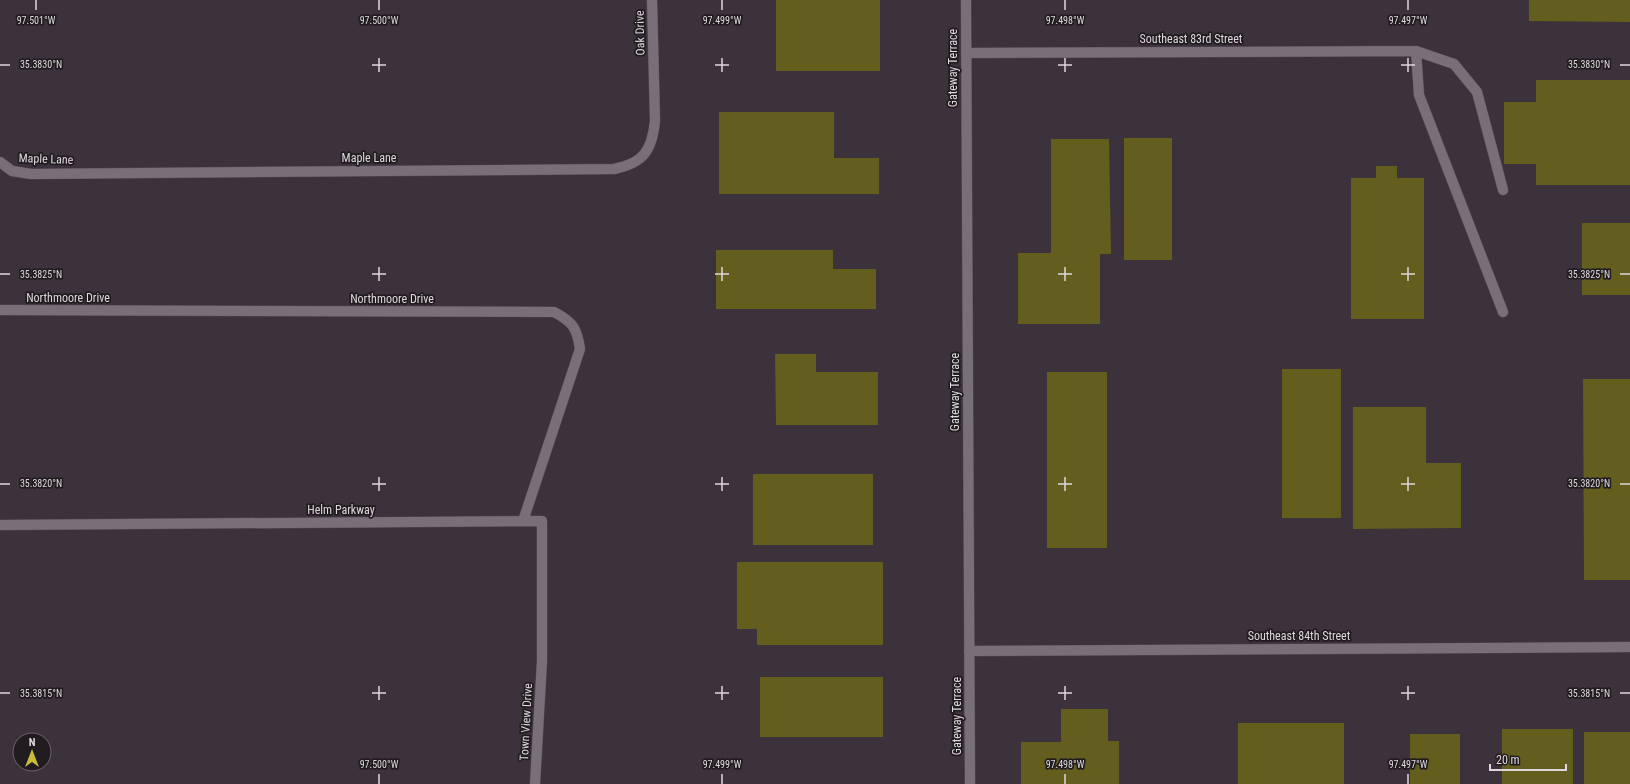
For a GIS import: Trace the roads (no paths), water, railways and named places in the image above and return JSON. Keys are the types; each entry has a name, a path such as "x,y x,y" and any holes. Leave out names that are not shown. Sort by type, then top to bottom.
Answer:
{"street":[{"name":"Oak Drive","path":"652,0 653,65"},
{"name":"Gateway Terrace","path":"966,0 970,784"},
{"name":"Southeast 83rd Street","path":"966,53 1416,51 1454,64 1477,92 1503,190"},
{"path":"1416,51 1419,95 1503,312"},
{"name":"Maple Lane","path":"0,162 12,171 31,174 614,170 626,167 637,161 647,152 653,137 655,121 653,65"},
{"name":"Northmoore Drive","path":"0,310 554,312 569,320 578,334 580,349 523,522"},
{"name":"Helm Parkway","path":"0,525 542,522 542,661"},
{"name":"Southeast 84th Street","path":"969,651 1630,647"},
{"name":"Town View Drive","path":"535,784 542,661"}]}
